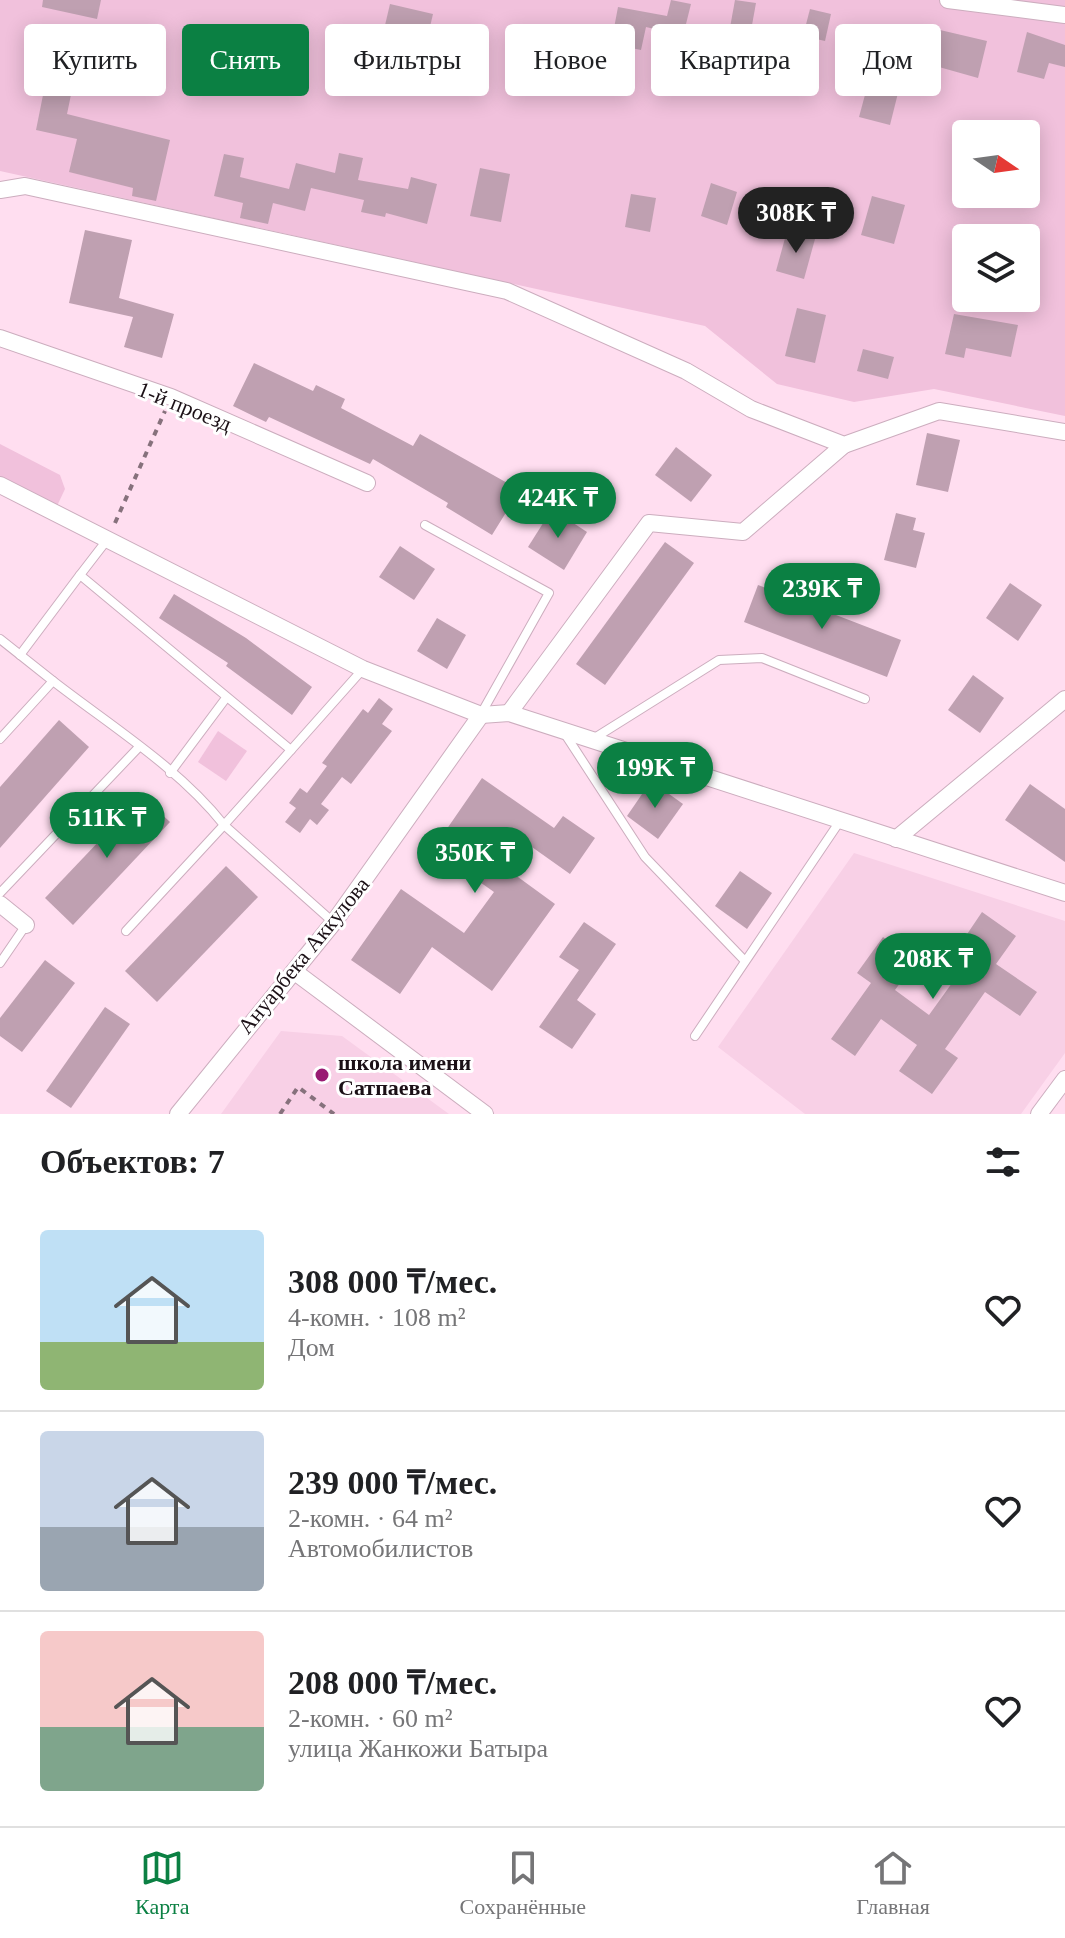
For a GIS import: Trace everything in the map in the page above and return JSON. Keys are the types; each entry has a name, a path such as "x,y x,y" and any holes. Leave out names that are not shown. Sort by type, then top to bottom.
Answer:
{"street":[{"path":"948,0 1065,15"},
{"path":"0,190 25,186 507,291 686,371 751,409 844,445"},
{"name":"1-й проезд","path":"0,338 171,397 367,483"},
{"path":"509,713 649,523 743,532 844,445 939,411 1065,432"},
{"path":"0,485 363,669 481,715 509,713 1065,893"},
{"path":"896,839 1065,699"},
{"name":"Ануарбека Аккулова","path":"178,1114 334,922 481,715"},
{"path":"0,904 26,925"},
{"path":"295,972 485,1114"},
{"path":"1039,1114 1065,1079"}],"lane":[{"path":"425,525 549,593 481,715"},
{"path":"20,655 107,540"},
{"path":"80,575 291,750"},
{"path":"0,639 208,805 224,825 334,922"},
{"path":"592,739 719,660 762,658 865,699"},
{"path":"126,931 363,669"},
{"path":"0,739 53,681"},
{"path":"170,773 226,698"},
{"path":"563,730 645,857 745,961"},
{"path":"0,893 138,748"},
{"path":"695,1036 841,821"},
{"path":"0,963 26,925"}],"path":[{"path":"107,540 171,397"},
{"path":"280,1114 298,1087 334,1114"}],"shaded area":[{"path":"0,0 1065,0 1065,416 934,389 854,402 777,384 705,326 0,171"},
{"path":"0,444 60,475 65,489 57,506 0,476"},
{"path":"218,731 247,751 226,781 198,762"},
{"path":"854,853 1065,921 1065,1053 1021,1114 805,1114 718,1047"},
{"name":"школа имени Сатпаева","path":"281,1031 342,1036 449,1114 221,1114"}],"building":[{"path":"43,0 101,0 97,19 42,7"},
{"path":"671,0 691,4 686,24 651,24 651,28 646,27 641,50 635,49 635,24 615,24 618,7 667,16"},
{"path":"735,0 756,3 752,24 731,24"},
{"path":"390,4 433,14 431,24 385,24"},
{"path":"810,9 831,14 825,41 819,40 819,24 806,24"},
{"path":"941,30 987,41 978,78 941,68"},
{"path":"1027,32 1065,45 1065,67 1049,63 1044,79 1017,72"},
{"path":"43,96 71,96 67,114 170,140 156,201 132,196 133,188 69,172 77,139 36,130"},
{"path":"865,96 897,96 890,125 859,117"},
{"path":"339,153 363,158 358,180 408,189 411,177 437,184 427,224 386,213 385,217 361,212 364,200 311,188 305,211 273,203 268,224 240,218 243,203 214,196 224,154 244,158 240,177 289,189 296,163 335,173"},
{"path":"480,168 510,174 501,222 470,216"},
{"path":"711,183 737,192 727,225 701,216"},
{"path":"631,194 656,198 650,232 625,227"},
{"path":"872,196 905,205 894,244 861,235"},
{"path":"85,230 132,240 119,298 174,314 162,358 124,347 133,317 69,303"},
{"path":"787,231 815,239 804,279 776,271"},
{"path":"797,308 826,315 815,363 785,356"},
{"path":"954,314 1018,325 1011,357 966,348 964,358 945,354"},
{"path":"863,349 894,357 888,379 857,371"},
{"path":"254,363 313,391 316,385 345,399 341,408 413,446 420,434 520,490 492,535 446,507 448,503 373,459 370,464 269,417 266,422 233,406"},
{"path":"927,433 960,440 948,492 916,485"},
{"path":"676,447 712,475 691,502 655,475"},
{"path":"552,509 587,532 564,570 528,547"},
{"path":"896,513 916,518 913,530 925,533 916,568 884,560"},
{"path":"665,542 694,563 605,685 576,664"},
{"path":"400,546 435,569 414,600 379,577"},
{"path":"1010,583 1042,605 1018,641 986,618"},
{"path":"758,585 901,640 887,677 744,622"},
{"path":"174,594 246,638 312,687 292,715 226,666 228,663 159,618"},
{"path":"437,618 466,635 447,669 417,651"},
{"path":"973,675 1004,698 980,733 948,710"},
{"path":"379,698 393,709 382,724 392,731 351,784 342,777 321,804 329,810 317,825 310,819 300,833 285,822 296,808 289,803 300,788 307,793 327,766 322,763 363,709 368,713"},
{"path":"59,720 89,747 0,848 0,787"},
{"path":"482,778 554,828 563,816 595,838 570,874 515,835 496,861 555,904 492,991 432,947 400,994 351,960 401,889 464,933 494,892 433,849"},
{"path":"651,781 683,804 658,839 627,816"},
{"path":"1030,784 1065,809 1065,862 1005,820"},
{"path":"142,796 170,822 73,925 45,898"},
{"path":"226,866 258,897 157,1002 125,971"},
{"path":"740,871 772,893 747,929 715,906"},
{"path":"982,912 1016,936 996,964 1037,992 1020,1016 985,992 945,1049 958,1058 932,1094 899,1071 917,1045 881,1019 855,1056 831,1039 871,983 857,973 883,937 916,961 895,990 929,1015 970,958 957,949"},
{"path":"584,922 616,944 577,1000 596,1014 572,1049 539,1027 579,970 559,957"},
{"path":"45,960 75,983 22,1052 0,1036 0,1018"},
{"path":"105,1007 130,1024 71,1108 46,1091"}],"place":[{"name":"школа имени Сатпаева","path":"322,1075"}]}
